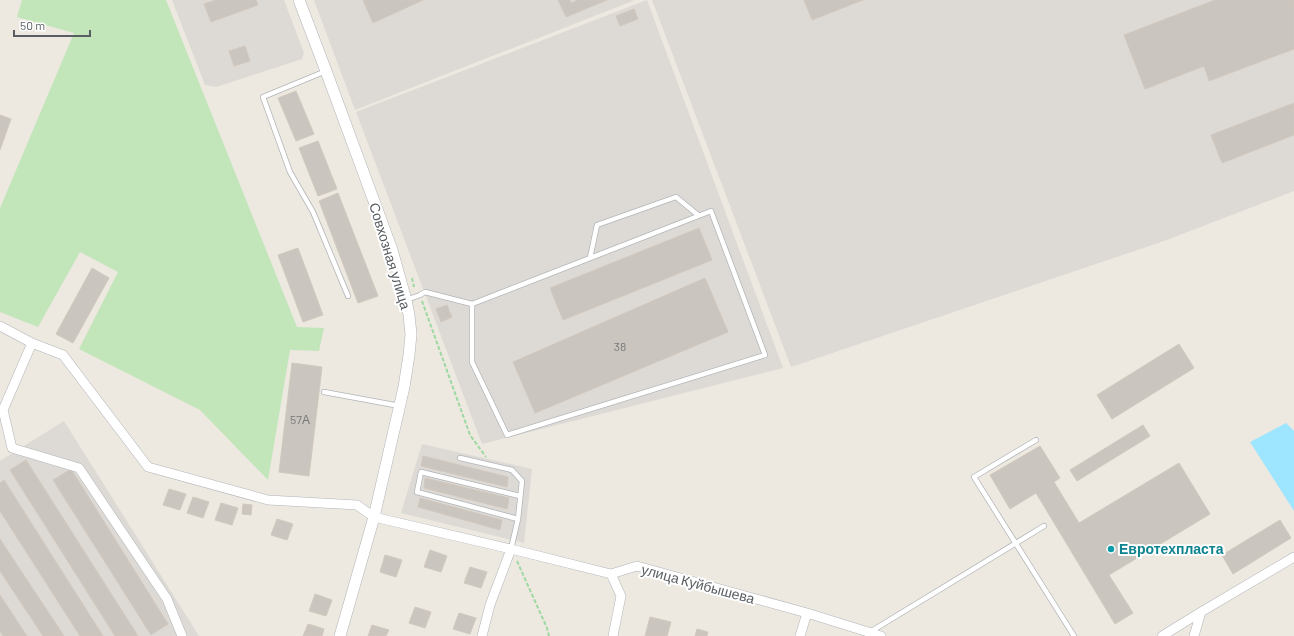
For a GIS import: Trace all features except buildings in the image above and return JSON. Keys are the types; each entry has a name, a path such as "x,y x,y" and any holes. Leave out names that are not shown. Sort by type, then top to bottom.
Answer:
{"street":[{"name":"Совхозная улица","path":"298,0 326,71 392,250 406,300 411,334 400,406 374,518 340,636"},
{"path":"0,326 32,343 63,355 148,467 268,500 357,505 374,518 511,549 611,574 621,596 613,636"},
{"path":"32,343 3,410 12,448 79,468 167,599 182,636"},
{"path":"482,636 490,605 511,549"},
{"path":"1162,636 1294,557"},
{"name":"улица Куйбышева","path":"611,574 637,566 807,613 881,636"},
{"path":"1194,636 1201,612"},
{"path":"800,636 807,613"}],"lane":[{"path":"326,71 263,97 290,172 313,212 348,296"},
{"path":"590,258 597,225 676,197 698,215"},
{"path":"406,300 425,292 472,304 711,210 765,355 507,435 472,362 472,304"},
{"path":"324,392 400,406"},
{"path":"1036,440 974,477 1074,636"},
{"path":"460,458 512,470 522,481 518,519 511,549"},
{"path":"518,519 417,492 422,472 520,496"},
{"path":"870,632 1044,526"}],"path":[{"path":"420,295 470,435 493,466"},
{"path":"511,549 547,628 549,636"}],"shaded area":[{"path":"172,0 284,0 304,53 302,59 216,87 205,85"},
{"path":"314,0 635,0 355,110"},
{"path":"647,0 783,368 482,444 356,112"},
{"path":"652,0 1294,0 1294,191 1164,241 791,367"},
{"path":"64,421 199,636 0,636 0,461"},
{"path":"422,444 532,469 524,543 401,513"}],"green space":[{"path":"22,0 166,0 297,327 324,328 319,351 290,350 268,480 200,410 79,349 118,272 80,252 38,327 0,312 0,208 74,33 17,17"}],"water":[{"path":"1286,423 1294,431 1294,511 1250,442"}],"place":[{"name":"Евротехпласта","path":"1111,549"}]}
